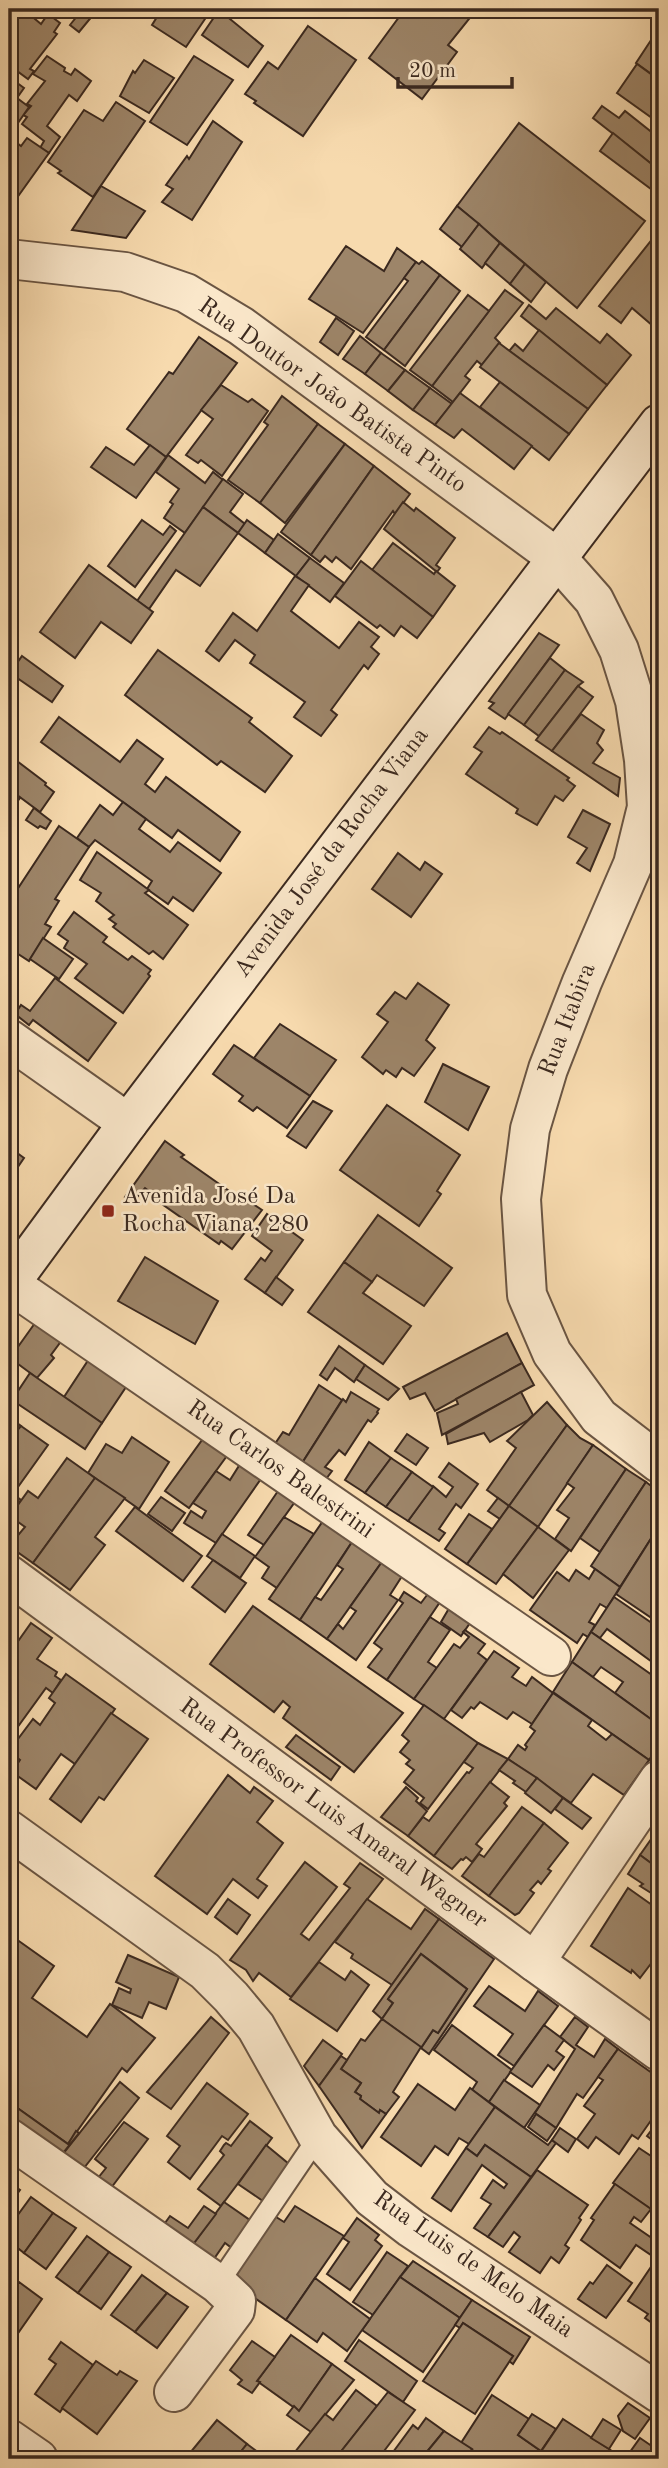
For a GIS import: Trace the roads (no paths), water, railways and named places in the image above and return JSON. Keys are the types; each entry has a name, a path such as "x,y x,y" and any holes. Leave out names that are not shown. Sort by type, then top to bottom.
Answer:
{"street":[{"name":"Rua Doutor João Batista Pinto","path":"9,260 125,272 186,293 240,326 556,557"},
{"name":"Avenida José da Rocha Viana","path":"9,1284 128,1123 659,424"},
{"name":"Rua Itabira","path":"556,557 594,600 619,650 635,701 644,760 647,807 634,864 582,982 548,1069 530,1129 521,1199 527,1295 552,1353 600,1417 659,1463"},
{"path":"9,1039 128,1123"},
{"name":"Rua Carlos Balestrini","path":"9,1284 551,1656"},
{"name":"Rua Professor Luis Amaral Wagner","path":"9,1575 659,2051"},
{"path":"535,1962 659,1780"},
{"name":"Rua Luis de Melo Maia","path":"9,1830 205,1971 231,1997 256,2027 318,2137 372,2198 411,2228 659,2393"},
{"path":"9,2138 218,2284 236,2301 235,2310 174,2392"},
{"path":"9,2439 38,2459"}],"lane":[{"path":"218,2284 318,2137"}],"place":[{"name":"Avenida José Da Rocha Viana, 280","path":"108,1211"}]}
